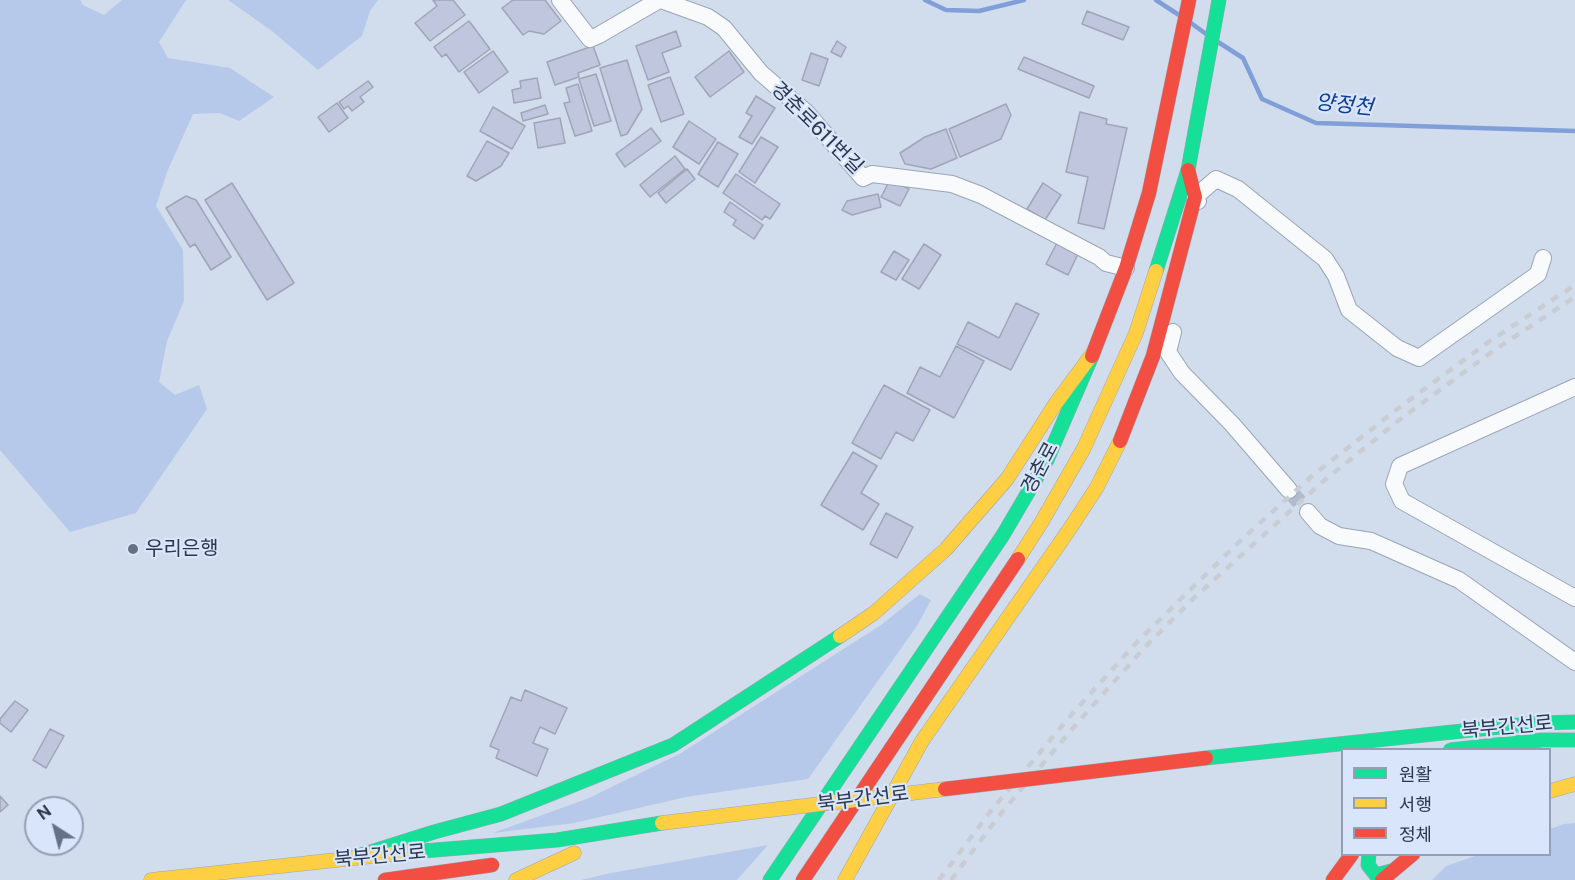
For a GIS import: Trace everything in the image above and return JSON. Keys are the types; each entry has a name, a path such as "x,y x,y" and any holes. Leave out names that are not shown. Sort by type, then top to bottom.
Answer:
{"main road":[{"name":"경춘로","path":"803,880 954,657 1041,523 1084,448 1136,333 1188,170 1219,0"},
{"name":"경춘로","path":"770,880 1003,535 1047,460 1093,353 1126,268 1149,193 1188,2"},
{"path":"844,880 922,741 1097,487 1126,428 1158,338 1195,197 1188,170"},
{"path":"355,858 434,832 501,814 673,745 874,613 946,549 1007,478 1056,403 1093,353"},
{"name":"북부간선로","path":"151,880 355,858 557,840 662,823 1360,741 1538,723 1575,724"},
{"path":"1508,748 1575,724"},
{"name":"북부간선로","path":"1468,748 1542,740 1575,740"},
{"path":"1551,791 1575,784"},
{"name":"북부간선로","path":"795,823 900,811"},
{"path":"516,880 580,852 527,860"},
{"path":"1333,880 1351,856"},
{"path":"1369,856 1368,865 1371,871 1376,875 1387,876 1412,856"},
{"name":"북부간선로","path":"385,880 503,863"}],"street":[{"name":"경춘로611번길","path":"560,0 590,39 660,0 708,17 724,28 761,73 806,112 863,178 872,174 952,184 981,195 1099,257 1106,263 1126,268"},
{"path":"1289,490 1232,424 1182,373 1168,352 1204,212 1195,197 1216,179 1238,189 1325,259 1336,276 1349,310 1397,348 1419,358 1538,274 1543,258"},
{"path":"1575,387 1400,466 1394,484 1402,501 1575,598"},
{"path":"1308,512 1320,526 1339,536 1371,541 1459,580 1575,662"}],"shaded area":[{"path":"0,0 80,0 83,5 104,15 122,0 186,0 159,42 168,58 230,68 274,97 239,121 220,113 193,114 167,172 156,206 183,250 184,301 167,341 159,382 175,395 199,385 207,409 136,513 70,532 0,450"},
{"path":"228,0 378,0 370,11 362,36 318,70 272,31"},
{"path":"920,594 931,600 917,626 808,779 686,797 574,823 493,833 589,798 681,753 881,625"},
{"path":"1575,823 1575,880 1432,880 1446,866 1475,856 1551,856 1551,829"},
{"path":"768,845 737,880 581,880 606,874"}],"building":[{"path":"433,0 453,0 465,15 430,41 415,23 437,6"},
{"path":"513,0 545,0 561,21 544,34 529,31 523,35 502,8"},
{"path":"1087,11 1129,27 1123,40 1082,24"},
{"path":"469,21 490,49 459,72 446,54 442,57 434,47"},
{"path":"676,31 681,46 662,53 669,72 648,80 636,46"},
{"path":"837,41 846,47 841,57 831,52"},
{"path":"593,46 600,65 578,73 579,77 555,85 547,62"},
{"path":"493,51 508,72 479,93 464,72"},
{"path":"729,51 744,72 710,97 695,77"},
{"path":"811,53 828,59 819,86 802,80"},
{"path":"1024,57 1094,86 1089,98 1018,69"},
{"path":"627,60 642,109 627,134 621,136 600,68"},
{"path":"596,74 611,121 594,126 579,79"},
{"path":"670,77 684,114 661,122 648,85"},
{"path":"537,78 541,98 514,103 512,90 521,88 520,81"},
{"path":"368,81 373,87 360,97 364,102 352,111 348,106 344,109 339,102"},
{"path":"578,84 592,131 575,136 564,103 570,102 566,88"},
{"path":"756,96 775,108 752,144 739,137 752,116 746,113"},
{"path":"337,103 348,118 329,132 318,117"},
{"path":"1006,104 1011,115 1001,139 960,157 949,129"},
{"path":"545,105 548,114 523,121 521,113"},
{"path":"493,107 525,126 512,149 480,131"},
{"path":"1080,112 1107,119 1106,124 1127,128 1104,229 1078,223 1088,177 1066,172"},
{"path":"560,118 565,143 538,148 534,123"},
{"path":"689,121 716,139 699,164 673,147"},
{"path":"651,128 661,141 625,167 616,154"},
{"path":"946,129 957,158 931,169 905,164 900,153 925,137"},
{"path":"761,137 778,147 755,183 739,172"},
{"path":"487,141 509,153 501,166 476,181 467,176"},
{"path":"718,142 738,154 718,187 698,174"},
{"path":"675,156 685,169 650,197 640,185"},
{"path":"687,169 695,179 666,203 658,193"},
{"path":"736,174 780,204 770,219 765,216 762,220 723,193"},
{"path":"890,180 909,189 900,206 881,197"},
{"path":"232,183 294,283 267,300 205,200"},
{"path":"1043,183 1061,195 1045,220 1027,209"},
{"path":"878,194 881,207 852,215 842,210 847,201"},
{"path":"186,196 196,200 231,257 211,270 195,244 190,247 166,208"},
{"path":"730,202 763,225 754,239 733,225 736,220 724,212"},
{"path":"1057,243 1078,254 1068,275 1046,264"},
{"path":"924,244 941,255 919,289 902,279"},
{"path":"894,251 909,260 896,280 881,272"},
{"path":"1016,303 1039,314 1011,370 957,344 968,322 999,338"},
{"path":"956,346 984,361 954,418 907,393 920,367 940,377"},
{"path":"884,385 930,410 913,441 896,432 881,459 852,443"},
{"path":"853,452 877,466 861,493 879,504 863,530 821,505"},
{"path":"886,513 913,527 897,558 870,544"},
{"path":"525,690 567,708 555,734 540,727 533,743 548,749 537,776 496,758 499,750 490,746 511,697 521,701"},
{"path":"15,701 28,710 11,732 0,723 0,719"},
{"path":"50,729 64,736 46,768 33,760"},
{"path":"0,796 8,805 0,812"}],"waterway":[{"name":"양정천","path":"925,0 946,10 979,11 1024,0"},
{"name":"양정천","path":"1156,0 1179,15"},
{"name":"양정천","path":"1191,23 1206,34"},
{"name":"양정천","path":"1218,42 1243,58 1262,99 1316,123 1575,131"}],"tunnel":[{"path":"1289,490 1308,512"}],"railway":[{"path":"939,880 990,812 1072,714 1138,641 1239,542 1312,476 1396,410 1487,343 1575,285"},
{"path":"951,880 1002,812 1079,721 1145,647 1195,597 1320,484 1403,417 1493,351 1575,297"}],"traffic: fast":[{"path":"1156,271 1188,170 1219,0"},
{"path":"770,880 1003,535 1047,460 1092,356"},
{"path":"355,857 501,814 673,745 840,636"},
{"path":"1206,758 1538,723 1575,722"},
{"path":"1468,748 1542,740 1575,740"},
{"path":"411,852 557,840 662,823"},
{"path":"1369,856 1368,865 1376,875 1391,871"}],"traffic: slow":[{"path":"1018,559 1084,448 1136,333 1156,271"},
{"path":"840,636 874,613 946,549 1007,479 1056,403 1093,353"},
{"path":"845,880 922,741 1071,527 1097,487 1120,441"},
{"path":"1551,791 1575,784"},
{"path":"662,823 945,789"},
{"path":"151,880 411,852"},
{"path":"516,880 574,853"}],"traffic: jam":[{"path":"1092,356 1126,268 1149,193 1189,0"},
{"path":"1120,441 1153,356 1195,197 1188,170"},
{"path":"803,880 1018,559"},
{"path":"945,789 1206,758"},
{"path":"1333,880 1351,856"},
{"path":"1382,880 1411,856"},
{"path":"385,880 492,865"}],"place":[{"name":"우리은행","path":"133,549"}]}
